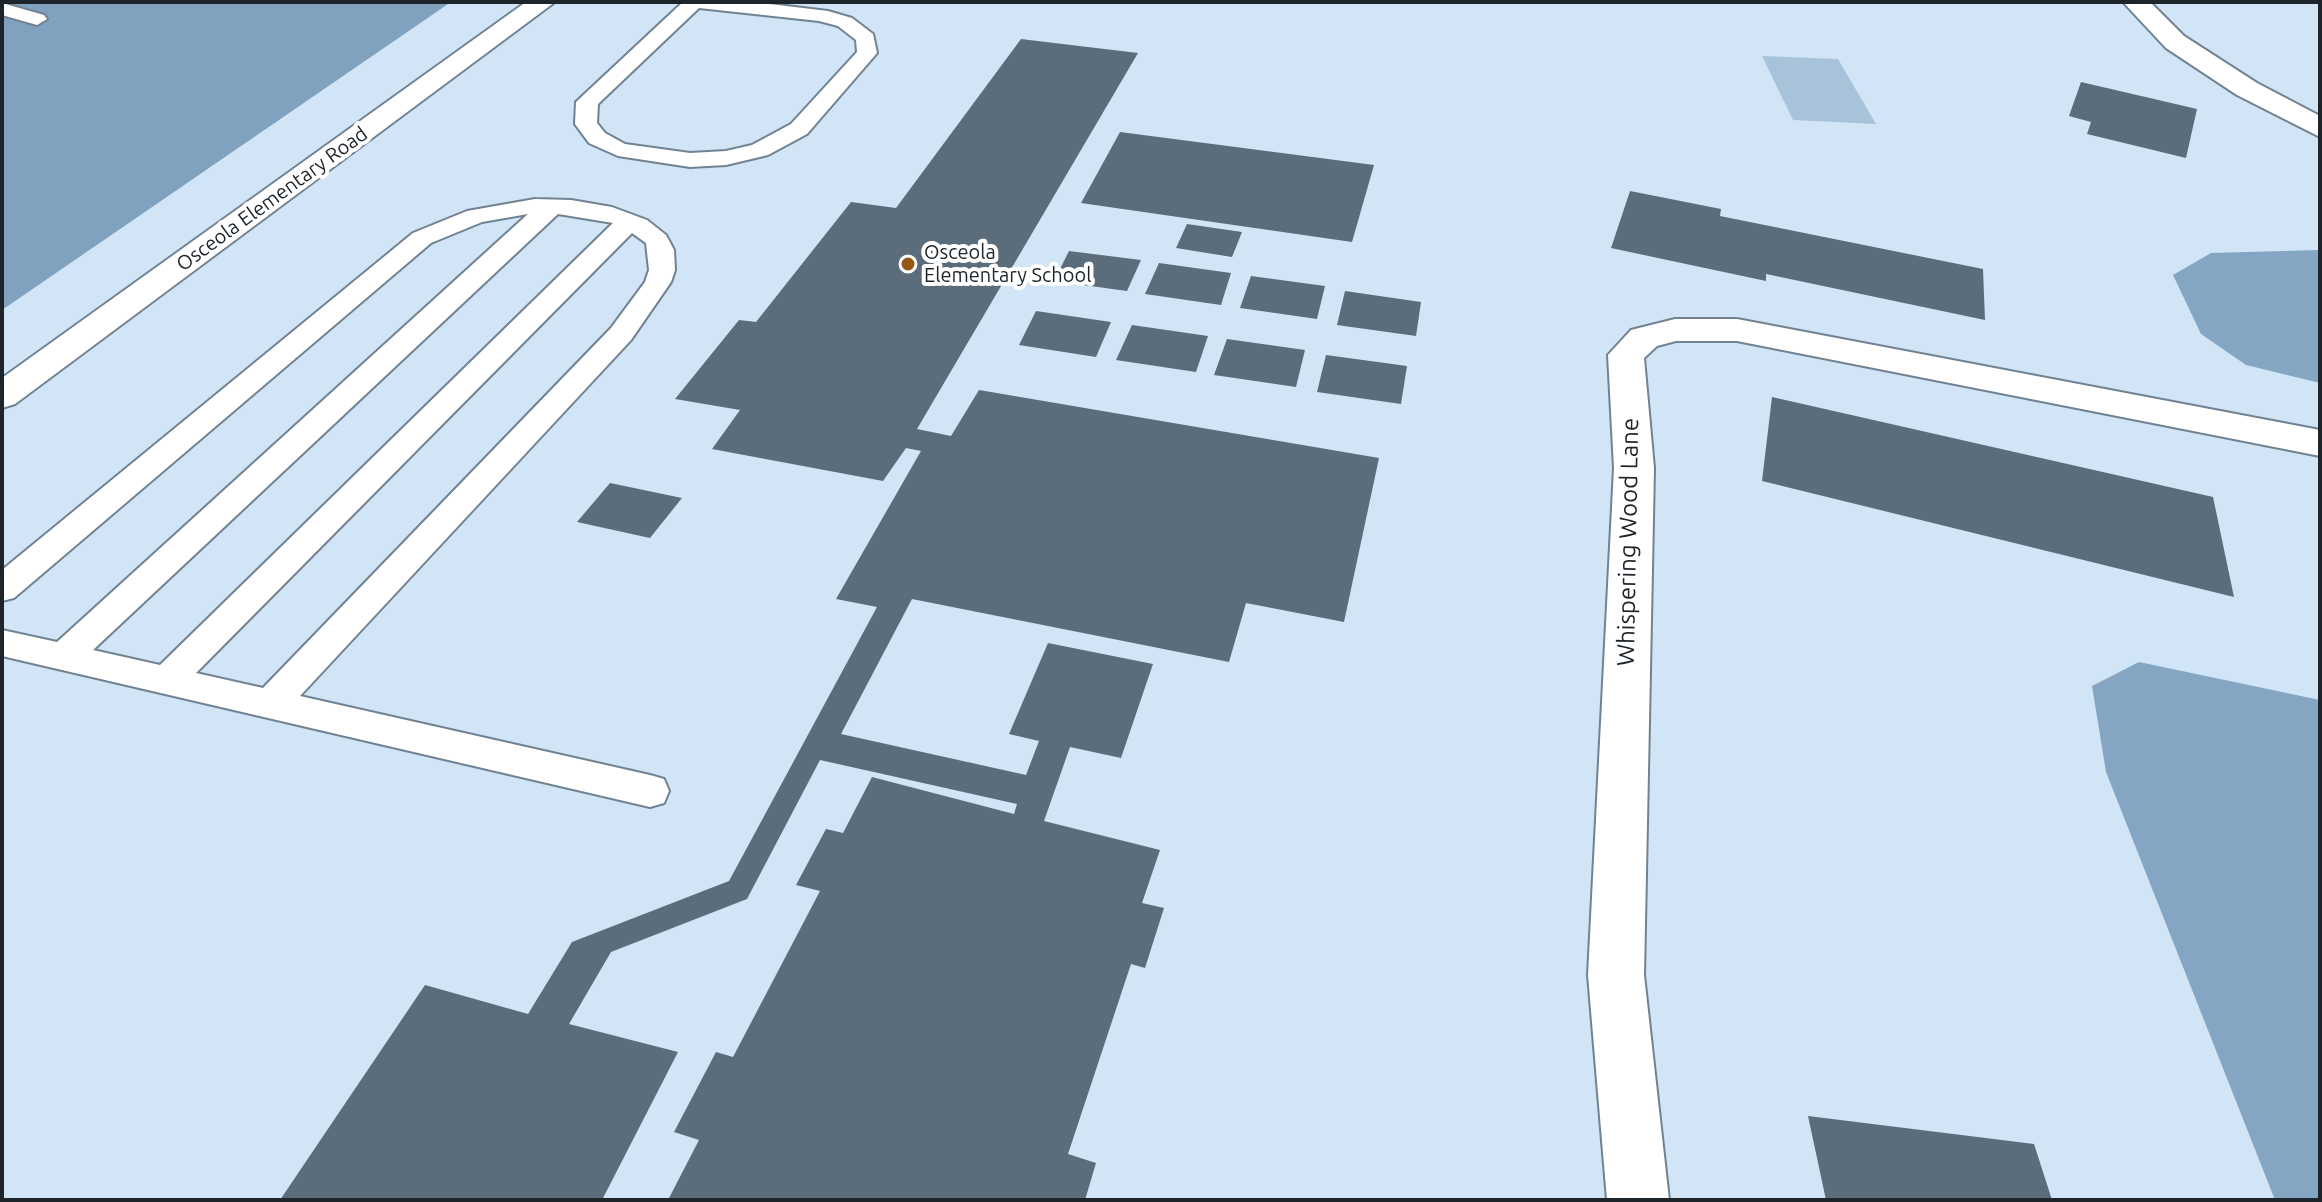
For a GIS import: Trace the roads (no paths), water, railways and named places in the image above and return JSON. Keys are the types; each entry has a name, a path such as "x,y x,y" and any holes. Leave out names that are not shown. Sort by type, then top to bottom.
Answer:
{"street":[{"name":"Osceola Elementary Road","path":"2,396 542,2"},
{"path":"2136,2 2175,42 2247,89 2320,128"},
{"name":"Whispering Wood Lane","path":"1638,1200 1616,975 1634,468 1626,355 1644,338 1675,330 1737,330 2320,443"}],"lane":[{"path":"696,2 821,15 845,22 866,38 867,53 799,129 760,150 726,158 690,160 618,149 597,138 584,117 587,102 696,2"},
{"path":"2,9 37,19"},
{"path":"63,657 551,207"},
{"path":"2,589 407,248 439,230 476,216 551,207 612,214 630,221 657,240 662,270 658,282 621,334 270,705"},
{"path":"166,681 630,221"},
{"path":"2,643 650,791"}],"place":[{"name":"Osceola Elementary School","path":"908,264"}]}
